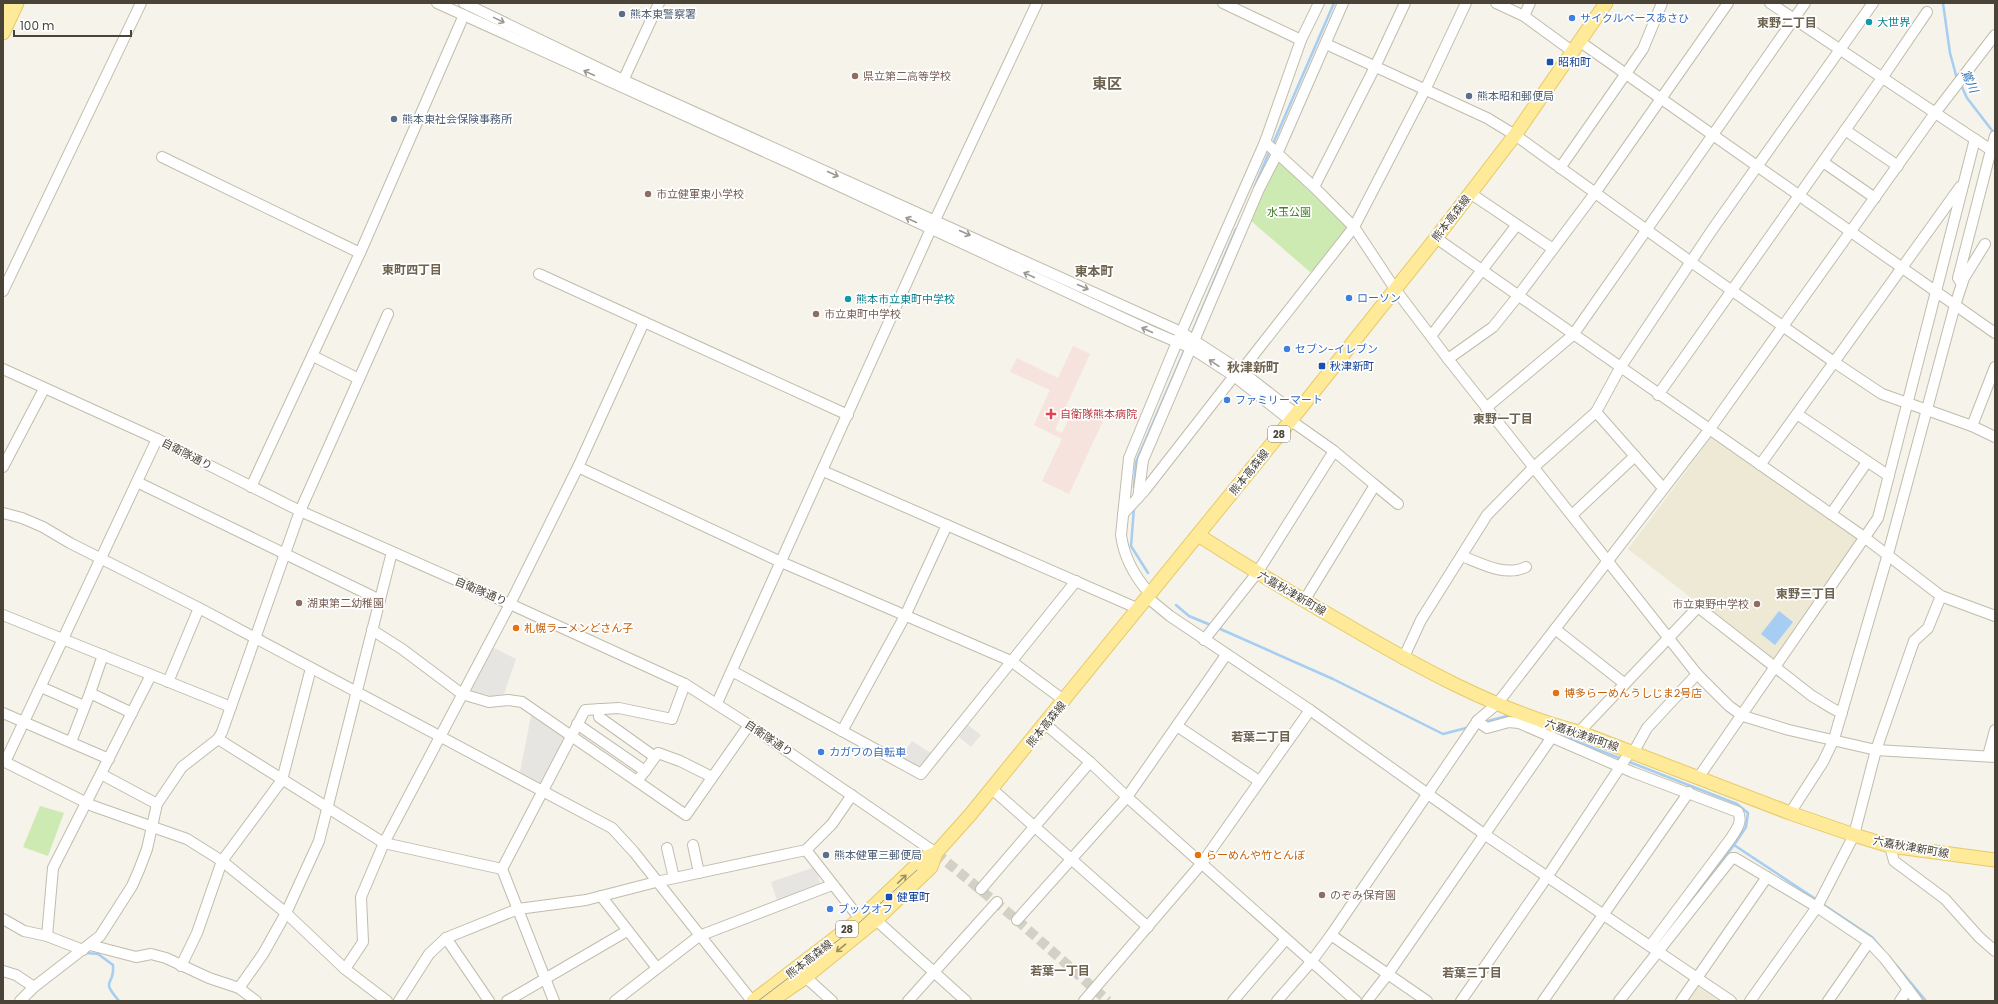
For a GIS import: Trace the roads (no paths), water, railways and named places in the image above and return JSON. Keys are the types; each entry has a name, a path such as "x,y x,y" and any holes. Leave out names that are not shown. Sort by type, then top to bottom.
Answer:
{"main road":[{"path":"3,9 6,3"},
{"path":"3,33 17,3"},
{"name":"熊本高森線","path":"752,1001 801,973 876,920 931,867 936,853 992,789 1065,701 1436,238 1515,135 1606,3"},
{"name":"六嘉秋津新町線","path":"1198,535 1304,601 1403,659 1497,704 1558,727 1579,732 1627,758 1698,778 1790,813 1890,846 1995,860"},
{"name":"熊本高森線","path":"771,1001 924,858 936,853"}],"street":[{"path":"3,291 141,3"},
{"path":"437,3 459,10 1186,340 1237,374 1293,417 1398,504"},
{"path":"464,3 621,83"},
{"path":"621,83 659,3"},
{"path":"717,703 934,225 1037,3"},
{"path":"1224,3 1301,40"},
{"path":"1319,3 1301,40 1259,189 1129,458 1125,512 1121,535 1124,553 1149,596 1170,616 1310,710 1484,834 1602,915 1731,1001"},
{"path":"1138,498 1143,460 1186,340 1271,148 1326,44 1343,3"},
{"path":"1314,187 1375,67 1405,3"},
{"path":"1125,512 1138,498 1354,227 1425,90 1466,3"},
{"path":"1496,3 1524,16 1575,46 1626,73 1800,194 1995,333"},
{"path":"1524,16 1530,3"},
{"path":"1560,168 1643,49 1662,3"},
{"path":"1448,359 1493,327 1518,296 1595,194 1728,3"},
{"path":"1770,3 1991,150"},
{"path":"1486,408 1573,335 1805,3"},
{"path":"1403,659 1421,620 1487,515 1534,467 1596,412 1620,368 1691,262 1873,3"},
{"path":"251,487 360,253 459,10"},
{"path":"1658,394 1882,78 1926,12"},
{"path":"1277,1001 1311,962 1331,935 1477,721 1497,704 1709,430 1936,113 1995,35"},
{"path":"1326,44 1487,118 1515,135 1691,262 1882,394 1972,426 1995,437"},
{"path":"1845,130 1898,166"},
{"path":"1962,284 1958,278 1995,136"},
{"path":"1698,778 1777,667 1878,518 1975,139"},
{"path":"1271,148 1314,187 1354,227 1395,289 1486,408 1697,674 1729,706 1743,716 1789,730 1834,739 1876,750 1991,756 1995,730"},
{"path":"162,157 360,253"},
{"path":"1822,162 1875,198"},
{"path":"1760,465 1964,182"},
{"path":"1470,193 1516,226 1553,249"},
{"path":"1430,336 1516,226"},
{"path":"1436,238 1888,554 1941,596 1995,616"},
{"path":"1790,813 1823,762 1834,739 1888,554 1955,305 1962,284 1985,244"},
{"path":"539,274 848,415"},
{"path":"20,1001 34,987 87,948 100,936 132,886 147,849 157,804 182,767 218,739 222,732 300,511 388,314"},
{"path":"345,969 363,942 361,897 384,843 510,604 578,467 644,322"},
{"path":"313,356 359,379"},
{"path":"1972,426 1995,367"},
{"name":"自衛隊通り","path":"3,369 44,389 157,439 300,511 510,604 685,684 717,703 936,853"},
{"path":"3,467 44,389"},
{"path":"1596,412 1663,488"},
{"path":"1797,414 1889,476"},
{"path":"157,439 42,687 4,761 87,803 187,839 222,861 286,913 345,969 387,1001"},
{"path":"1204,640 1258,573 1334,451"},
{"path":"1572,515 1635,456"},
{"path":"1831,514 1867,462"},
{"path":"578,467 781,562 1012,661 1065,701"},
{"path":"823,471 1139,609"},
{"path":"137,482 380,600"},
{"path":"1304,601 1375,486"},
{"path":"3,513 22,518 43,527 256,638 612,828 634,852 656,882 752,1001"},
{"path":"842,731 905,616 947,525"},
{"path":"239,988 263,954 286,913 319,841 392,552"},
{"path":"1462,556 1498,569 1518,571 1526,567"},
{"path":"732,671 921,774 1076,581"},
{"path":"1750,1001 1817,907 1854,835 1876,750 1914,641 1928,628 1941,596"},
{"path":"1579,732 1698,607 1830,709 1842,713"},
{"path":"168,682 199,608"},
{"path":"3,615 231,708"},
{"path":"1555,629 1624,684"},
{"path":"372,630 462,694 489,702 508,700 522,702 686,815 749,725"},
{"path":"71,742 90,693 102,655"},
{"path":"1017,920 1127,797 1226,655"},
{"path":"181,966 197,933 222,861 282,780 311,668"},
{"path":"1461,1001 1547,877 1647,728 1697,674"},
{"path":"47,936 53,868 151,675"},
{"path":"554,1001 502,869 585,710 619,708 672,719 685,684"},
{"path":"42,687 84,706"},
{"path":"90,693 132,714"},
{"path":"599,709 599,717 655,757"},
{"path":"1084,1001 1202,863 1310,710"},
{"path":"3,713 109,758"},
{"path":"1477,721 1487,728 1509,722 1519,723 1552,737 1627,758 1689,792 1733,809 1740,817 1739,826 1619,1001"},
{"path":"577,724 644,771"},
{"path":"1045,724 1090,762 1127,797 1356,1001"},
{"path":"1177,726 1259,781"},
{"path":"1367,1001 1388,974 1552,737"},
{"path":"218,739 384,843 502,869"},
{"path":"637,781 658,753 680,761 712,778"},
{"path":"981,889 1035,828 1090,762"},
{"path":"101,774 157,804"},
{"path":"992,789 1148,927"},
{"path":"1543,1001 1689,792"},
{"path":"399,1001 429,954 446,938 518,909 586,900 699,872 806,850 832,824 852,795"},
{"path":"693,845 699,872"},
{"path":"1890,846 1894,861 1945,899 1979,937 1995,951"},
{"path":"667,848 674,878"},
{"path":"806,850 860,919 876,920 966,1001"},
{"path":"1654,949 1732,858 1735,858 1817,907 1869,942 1885,959 1917,1001"},
{"path":"1681,1001 1767,877"},
{"path":"615,1001 699,936 832,885"},
{"path":"601,896 657,968"},
{"path":"908,1001 935,973 997,902"},
{"path":"3,919 24,931 87,948 136,957 151,954 166,958 181,966 239,988 256,1001"},
{"path":"507,1001 627,931"},
{"path":"1331,935 1427,1001"},
{"path":"446,938 489,1001"},
{"path":"1233,1001 1286,939"},
{"path":"1828,1001 1869,942"},
{"path":"3,971 16,975 34,987"},
{"path":"801,973 832,1001"},
{"path":"1900,1001 1908,989"}],"water":[{"path":"1779,611 1793,622 1775,645 1761,634"}],"waterway":[{"path":"1272,146 1334,3"},
{"name":"鴬川","path":"1943,3 1950,53 1957,79"},
{"name":"鴬川","path":"1961,85 1967,98 1994,133"},
{"path":"1254,188 1270,150"},
{"path":"1191,335 1236,229"},
{"path":"1134,487 1136,462 1185,349"},
{"path":"1134,508 1131,546 1148,573"},
{"path":"1176,605 1189,616 1213,626"},
{"path":"1218,628 1333,679 1443,734 1470,727"},
{"path":"1484,722 1507,716 1516,718"},
{"path":"1552,732 1622,759"},
{"path":"1627,761 1737,804 1748,813 1746,827 1734,845 1665,934"},
{"path":"1734,845 1817,900"},
{"path":"1821,903 1872,937 1883,950"},
{"path":"87,953 98,954 113,965 113,972 109,985 113,994 119,1001"},
{"path":"1896,965 1926,1001"}],"tunnel":[{"path":"936,853 1017,920 1108,1001"}],"tram line":[{"path":"758,1001 849,932 917,870"}],"place":[{"name":"熊本東警察署","path":"622,14"},
{"name":"サイクルベースあさひ","path":"1572,18"},
{"name":"大世界","path":"1869,22"},
{"name":"昭和町","path":"1550,62"},
{"name":"県立第二高等学校","path":"855,76"},
{"name":"熊本昭和郵便局","path":"1469,96"},
{"name":"熊本東社会保険事務所","path":"394,119"},
{"name":"市立健軍東小学校","path":"648,194"},
{"name":"ローソン","path":"1349,298"},
{"name":"熊本市立東町中学校","path":"848,299"},
{"name":"市立東町中学校","path":"816,314"},
{"name":"セブン-イレブン","path":"1287,349"},
{"name":"秋津新町","path":"1322,366"},
{"name":"ファミリーマート","path":"1227,400"},
{"name":"自衛隊熊本病院","path":"1051,414"},
{"name":"湖東第二幼稚園","path":"299,603"},
{"name":"市立東野中学校","path":"1757,604"},
{"name":"札幌ラーメンどさん子","path":"516,628"},
{"name":"博多らーめんうしじま2号店","path":"1556,693"},
{"name":"カガワの自転車","path":"821,752"},
{"name":"熊本健軍三郵便局","path":"826,855"},
{"name":"らーめんや竹とんぼ","path":"1198,855"},
{"name":"のぞみ保育園","path":"1322,895"},
{"name":"健軍町","path":"889,897"},
{"name":"ブックオフ","path":"830,909"}],"district":[{"name":"東野二丁目","path":"1787,22"},
{"name":"東区","path":"1107,83"},
{"name":"東町四丁目","path":"412,269"},
{"name":"東本町","path":"1094,271"},
{"name":"秋津新町","path":"1253,367"},
{"name":"東野一丁目","path":"1503,418"},
{"name":"東野三丁目","path":"1806,593"},
{"name":"若葉二丁目","path":"1261,736"},
{"name":"若葉一丁目","path":"1060,970"},
{"name":"若葉三丁目","path":"1472,972"}],"park label":[{"name":"水玉公園","path":"1289,212"}]}
